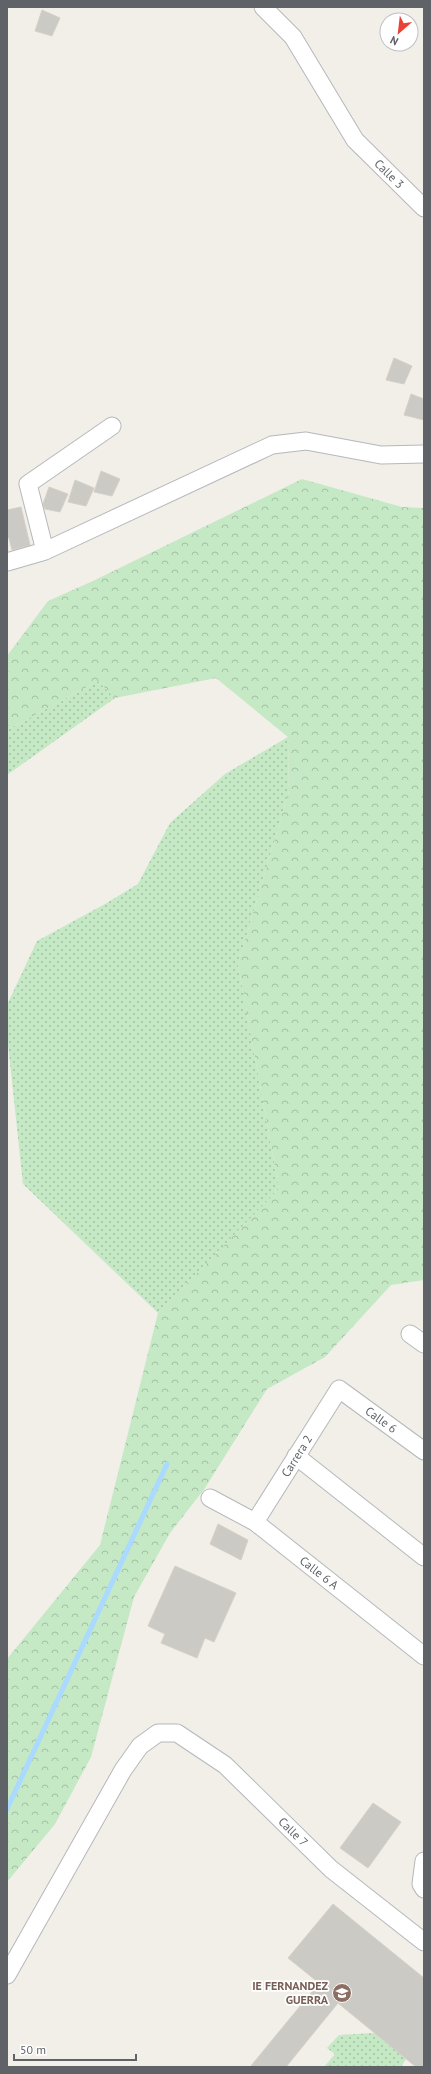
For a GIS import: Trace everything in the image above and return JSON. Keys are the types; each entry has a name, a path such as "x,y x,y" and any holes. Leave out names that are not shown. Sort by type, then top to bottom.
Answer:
{"street":[{"name":"Calle 3","path":"263,7 293,37 355,140 424,208"},
{"path":"44,551 28,484 112,426"},
{"path":"7,562 44,551 272,445 306,441 381,455 424,454"},
{"name":"Calle 6","path":"339,1389 424,1451"},
{"name":"Carrera 2","path":"255,1522 339,1389"},
{"path":"296,1456 424,1557"},
{"name":"Calle 6 A","path":"210,1498 255,1522 424,1656"},
{"name":"Calle 7","path":"7,1975 122,1770 140,1746 158,1733 177,1733 225,1765 331,1869 424,1942"},
{"path":"422,1887 424,1861"}],"green space":[{"path":"302,479 402,507 424,508 424,1280 391,1285 325,1357 267,1389 205,1488 170,1533 134,1597 91,1757 55,1824 7,1882 7,1659 100,1545 158,1313 279,1189 238,964 289,791 288,737 216,678 115,698 98,681 7,730 7,656 48,601 93,581"},
{"path":"98,681 115,698 7,775 7,730"},
{"path":"288,737 289,791 238,964 279,1189 158,1313 23,1184 7,1035 7,1005 37,941 138,884 170,823 225,774"},
{"path":"375,2033 406,2059 401,2067 324,2067 335,2054 327,2048 339,2035"}],"building":[{"path":"42,10 60,18 52,36 35,31"},
{"path":"394,358 412,366 404,384 386,380"},
{"path":"411,394 424,399 424,420 404,415"},
{"path":"101,471 120,479 112,496 94,492"},
{"path":"75,480 94,488 86,506 68,502"},
{"path":"49,487 68,494 60,512 45,509 43,504"},
{"path":"21,507 30,545 12,550 9,538 7,538 7,510"},
{"path":"218,1524 248,1540 241,1560 210,1544"},
{"path":"175,1566 236,1593 214,1642 205,1638 197,1658 161,1643 165,1634 148,1626"},
{"path":"373,1803 401,1822 368,1868 340,1848"},
{"path":"333,1904 424,1978 424,2067 416,2067 338,2003 286,2067 250,2067 319,1983 288,1958"}],"waterway":[{"path":"7,1809 167,1464"}],"place":[{"name":"IE FERNANDEZ GUERRA","path":"342,1993"}]}
